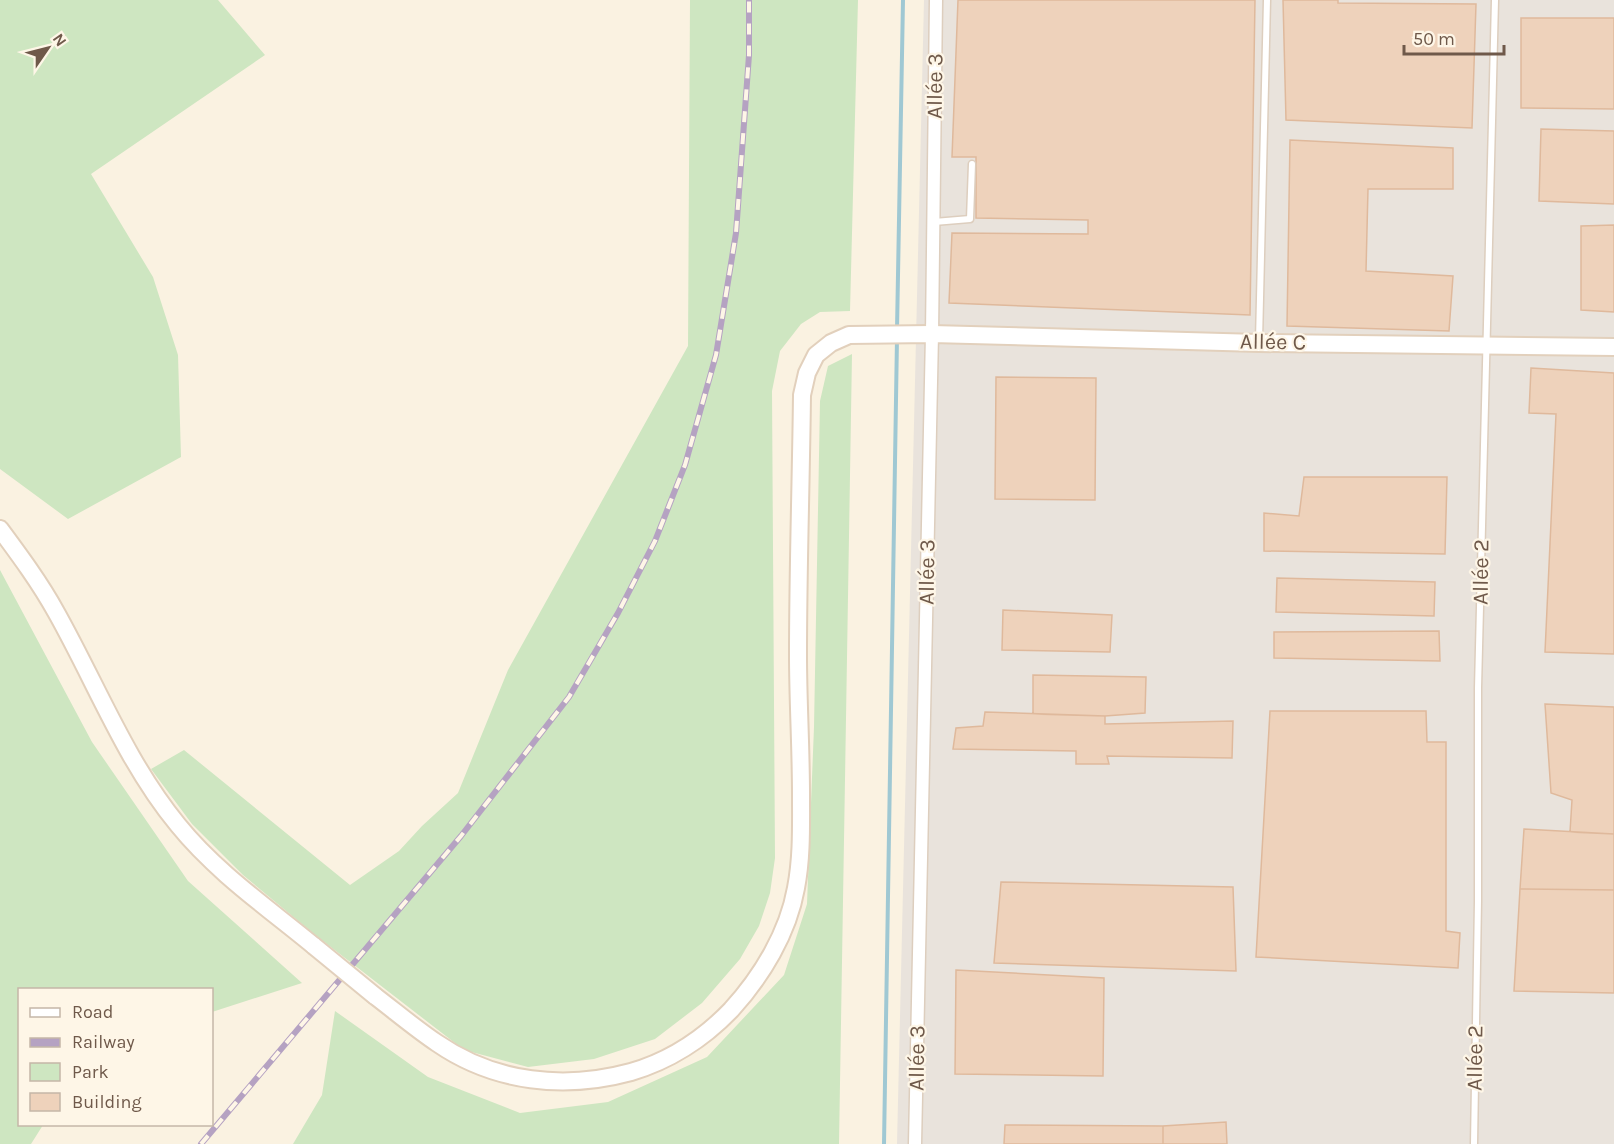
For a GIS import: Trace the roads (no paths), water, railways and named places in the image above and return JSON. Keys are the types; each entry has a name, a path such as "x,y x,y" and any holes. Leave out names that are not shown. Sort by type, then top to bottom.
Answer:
{"street":[{"name":"Allée 3","path":"915,1144 927,334 933,222 936,0"},
{"name":"Allée C","path":"0,529 28,567 55,610 147,780 178,825 215,864 375,996 438,1044 467,1060 501,1074 538,1081 609,1078 645,1068 683,1050 718,1023 749,990 771,957 787,918 796,888 801,831 798,654 802,395 807,373 816,355 831,343 849,335 927,334 1259,343 1614,347"}],"lane":[{"path":"1259,343 1267,0"},
{"name":"Allée 2","path":"1474,1144 1478,901 1478,688 1495,0"},
{"path":"933,222 970,219 972,164"}],"waterway":[{"path":"897,330 903,0"},
{"path":"884,1144 897,338"}],"railway":[{"path":"201,1144 461,836 569,697 618,613 655,541 685,465 716,355 736,233 749,55 749,0"}]}
